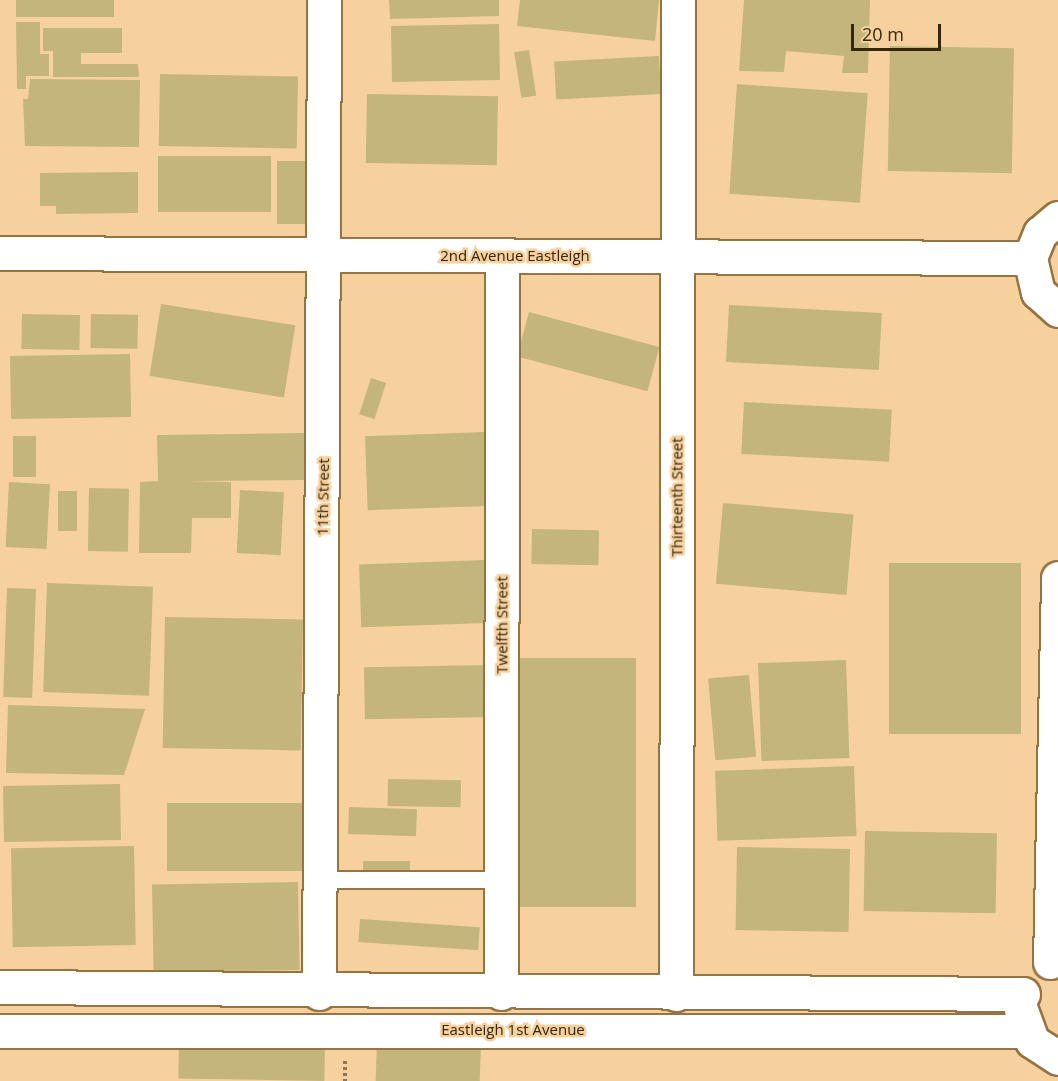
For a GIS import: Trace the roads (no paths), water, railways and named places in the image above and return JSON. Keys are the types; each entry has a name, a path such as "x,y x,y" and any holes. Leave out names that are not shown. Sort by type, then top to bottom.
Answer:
{"street":[{"name":"11th Street","path":"319,993 325,255 324,0"},
{"name":"Thirteenth Street","path":"676,994 678,0"},
{"path":"1058,219 1040,233 1030,258 1038,292 1058,310"},
{"name":"2nd Avenue Eastleigh","path":"0,253 1030,258"},
{"name":"Twelfth Street","path":"501,993 502,256"},
{"path":"0,987 319,993 1023,994 1054,961 1058,578"},
{"path":"1023,994 1041,1055"},
{"name":"Eastleigh 1st Avenue","path":"0,1031 1041,1055"}],"lane":[{"path":"320,880 501,880"}]}
